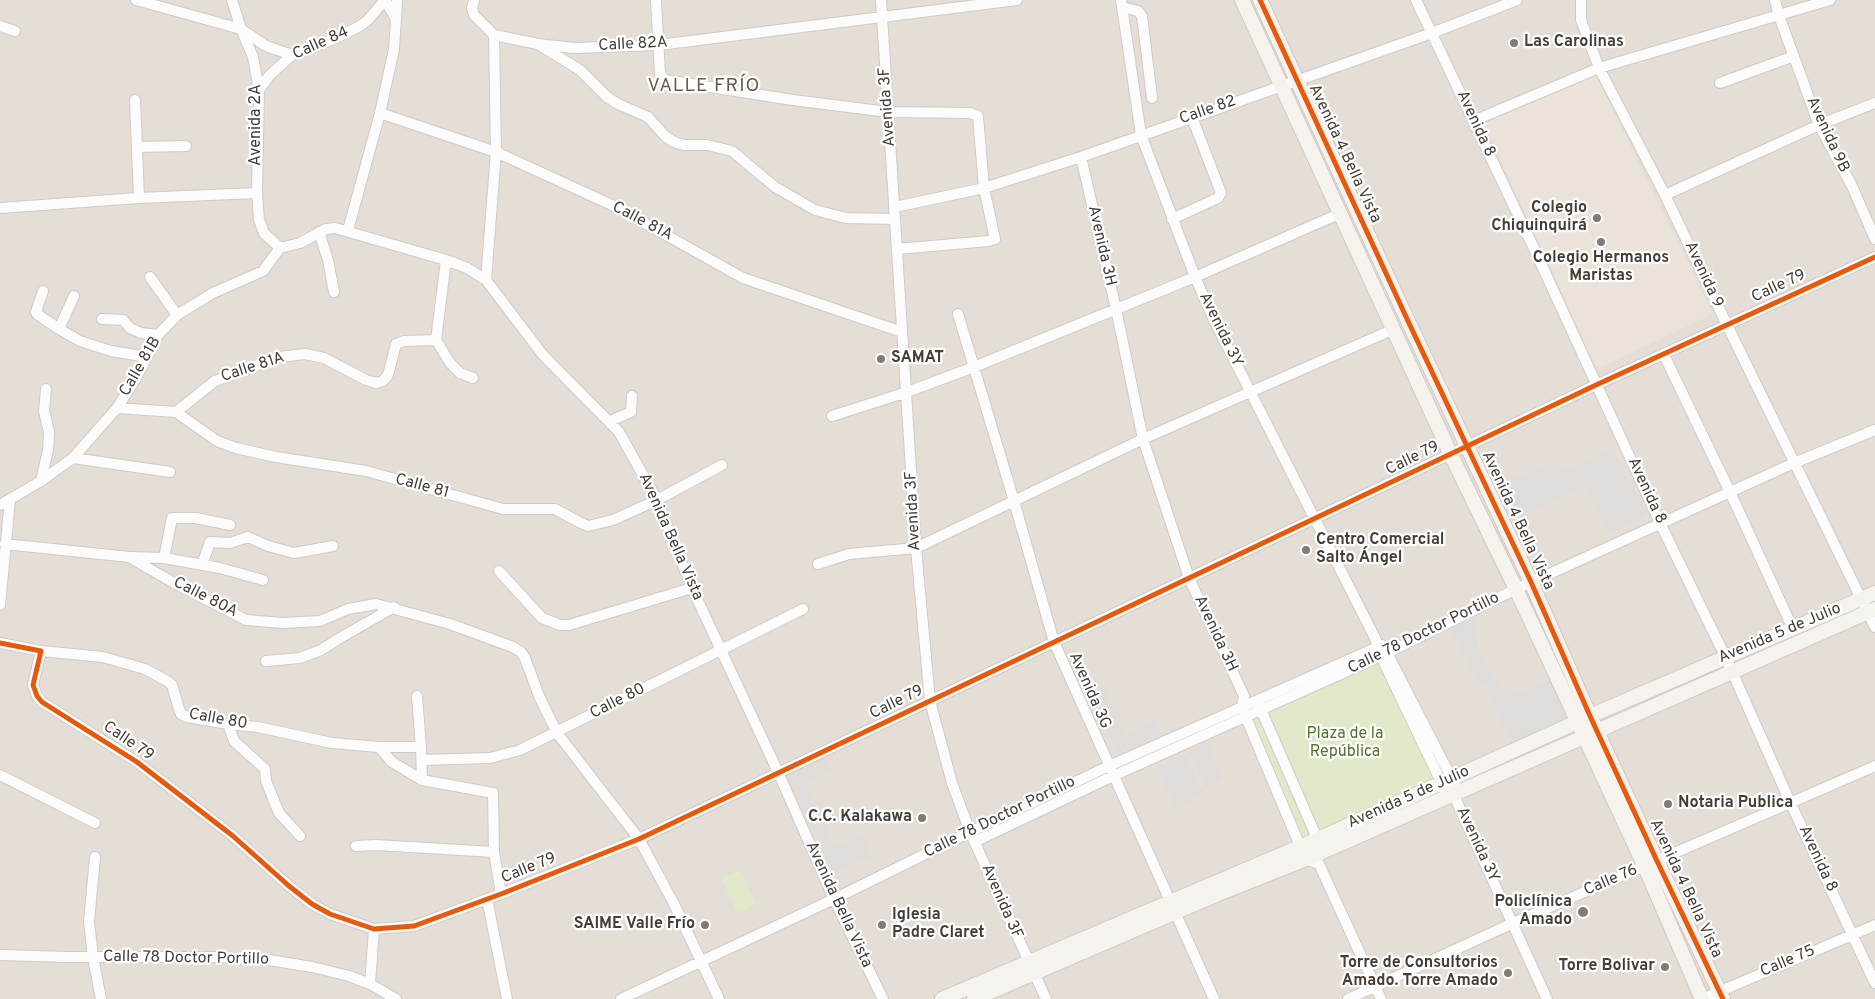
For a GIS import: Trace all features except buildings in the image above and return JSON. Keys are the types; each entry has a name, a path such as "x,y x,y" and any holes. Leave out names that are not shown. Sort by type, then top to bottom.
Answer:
{"street":[{"path":"136,0 241,29 266,46 292,55"},
{"name":"Avenida 2A","path":"232,0 241,29 253,57 259,90 256,193 259,220 264,233 280,248"},
{"path":"385,0 396,19"},
{"name":"Calle 84","path":"259,90 269,76 292,55 336,38 358,27 367,21 385,0"},
{"path":"348,230 380,113 394,49 397,0"},
{"path":"474,0 472,8 474,15 494,35 496,152 486,280"},
{"path":"656,0 660,74 665,80 793,100 888,112 970,113 978,116 984,188 996,236 993,241 897,249"},
{"name":"Avenida 3F","path":"881,0 902,332 908,392 916,548 930,701 952,783 970,832 1046,999"},
{"name":"Calle 82A","path":"494,35 538,44 574,48 659,45 882,17 981,2 1017,0"},
{"name":"Avenida 4 Bella Vista","path":"1242,0 1451,455 1516,589 1584,719 1597,731 1651,864 1702,999"},
{"name":"Avenida 4 Bella Vista","path":"1260,0 1531,582 1584,719 1584,737 1721,995"},
{"name":"Avenida 8","path":"1416,0 1660,523 1726,658 1790,802 1875,983"},
{"name":"Calle 82","path":"895,207 984,188 1081,157 1297,82 1517,0"},
{"name":"Avenida 9","path":"1581,0 1582,20 1599,68 1665,195 1726,325 1862,599 1872,611 1875,627"},
{"name":"Avenida 9B","path":"1775,0 1779,16 1819,125 1852,186 1875,239"},
{"path":"1473,121 1599,68 1830,0"},
{"path":"1122,3 1138,11 1142,16 1152,98"},
{"name":"Avenida 3Y","path":"1122,3 1141,135 1195,277 1214,320 1451,790 1546,999"},
{"path":"0,26 15,31"},
{"path":"538,44 580,70 607,97 648,117 665,136 674,142 684,145 706,145 732,151 775,187 815,210 846,218 896,219"},
{"path":"1720,83 1794,56"},
{"path":"135,100 139,198"},
{"path":"1665,195 1819,125 1875,103"},
{"name":"Calle 81A","path":"380,113 496,152 614,206 744,278 902,332"},
{"path":"1172,219 1218,198 1221,193 1192,117"},
{"path":"137,147 186,146"},
{"name":"Avenida 3H","path":"1081,157 1116,309 1143,439 1189,578 1244,696"},
{"path":"0,208 139,198 256,193"},
{"path":"832,416 908,392 974,367 1195,277 1341,213"},
{"name":"Avenida Bella Vista","path":"280,248 300,243 319,232 335,228 348,230 467,268 486,280 543,355 620,432 657,500 692,588 778,772 834,899 883,999"},
{"path":"319,232 328,260 334,292"},
{"name":"Calle 81B","path":"10,500 41,481 72,458 117,408 158,335 177,315 214,294 263,271 280,248"},
{"name":"Calle 79","path":"41,651 33,685 37,696 42,702 137,762 233,836 312,904 330,914 374,929 414,926 639,840 778,772 1596,385 1875,257"},
{"path":"446,260 436,340 450,363 460,373 473,378"},
{"path":"150,277 177,315"},
{"path":"43,291 36,312 38,316 80,342 111,351 147,357"},
{"path":"59,329 74,296"},
{"name":"Avenida 3G","path":"958,314 1054,642 1214,999"},
{"path":"102,318 123,320 130,328 141,333 158,335"},
{"path":"818,564 849,554 916,548 1143,439 1394,329"},
{"name":"Calle 81A","path":"176,412 215,381 279,357 305,354 324,358 366,380 376,383 384,381 388,374 396,344 404,341 436,340"},
{"path":"1664,355 1793,629"},
{"path":"41,481 48,450 49,432 44,411 46,389"},
{"path":"610,421 631,412 632,396"},
{"path":"117,408 176,412"},
{"name":"Calle 81","path":"176,412 226,446 276,457 366,471 503,509 555,509 588,526 613,520 657,500 722,465"},
{"name":"Calle 78 Doctor Portillo","path":"620,999 834,899 1109,766 1259,706 1381,648 1794,463 1875,430"},
{"path":"72,458 170,472"},
{"path":"0,505 10,500"},
{"path":"0,605 10,500"},
{"path":"164,558 172,518 196,518 230,525"},
{"path":"202,565 210,542 230,543 248,537 268,546 294,553 333,546"},
{"name":"Calle 80A","path":"5,544 129,557 174,583 246,620 283,623 320,621 348,609 376,604 459,627 513,646 521,652 539,696 558,732 639,840 673,902 719,999"},
{"path":"129,557 164,558 263,580"},
{"path":"499,571 542,618 560,625 569,625 692,588"},
{"name":"Avenida 5 de Julio","path":"1451,790 1584,719 1875,593"},
{"path":"266,661 300,658 321,650 394,608"},
{"name":"Calle 80","path":"422,760 497,757 520,750 803,609"},
{"name":"Avenida 5 de Julio","path":"942,999 1031,967 1172,907 1313,852 1451,790 1584,737 1872,611"},
{"path":"0,643 41,651"},
{"name":"Calle 80","path":"41,651 103,657 145,669 167,681 172,686 181,714 187,717 258,727 332,743 379,747 421,747"},
{"path":"417,696 422,780"},
{"path":"1244,696 1259,706 1313,852"},
{"path":"1244,696 1244,712 1313,852 1381,999"},
{"name":"Calle 78 Doctor Portillo","path":"974,842 1244,712"},
{"path":"228,724 234,741 265,769 266,781 279,813 300,836"},
{"path":"379,747 392,762 422,780 493,793 494,852 501,894"},
{"name":"Calle 76","path":"1348,999 1513,923 1875,766"},
{"path":"0,774 95,823"},
{"path":"356,846 376,845 494,852"},
{"path":"95,857 89,910 93,957 101,999"},
{"path":"487,899 508,999"},
{"name":"Calle 75","path":"1702,999 1721,995 1875,925"},
{"path":"370,984 374,929"},
{"name":"Calle 78 Doctor Portillo","path":"0,955 218,957 269,960 312,967 348,976 370,984 396,999"},
{"name":"Avenida 5 de Julio","path":"974,999 1031,967"}],"shaded area":[{"path":"0,0 1875,0 1875,999 0,999"},
{"name":"Colegio Chiquinquirá","path":"1594,71 1713,314 1597,369 1484,123"},
{"path":"1612,447 1647,516 1609,534 1587,486 1508,521 1493,489 1548,463 1554,475"},
{"path":"1475,617 1479,656 1507,698 1550,679 1566,711 1564,720 1511,745 1485,683 1478,684 1451,628"},
{"path":"1103,687 1125,735 1153,721 1161,734 1118,753 1088,693"},
{"path":"1208,744 1223,779 1205,787 1189,752"},
{"path":"1186,754 1204,794 1175,809 1157,766"},
{"path":"825,757 831,769 806,784 834,847 862,836 871,857 834,874 787,775"}],"green space":[{"name":"Plaza de la República","path":"1382,651 1446,775 1296,841 1243,714"},
{"path":"741,870 756,904 737,913 721,878"}],"cycle path":[{"path":"1260,0 1531,582 1657,861 1723,999"},
{"path":"0,643 41,651 33,685 37,696 42,702 137,762 233,836 312,904 330,914 374,929 414,926 501,894 639,839 1596,385 1875,257"}],"place":[{"name":"Las Carolinas","path":"1514,43"},
{"name":"Colegio Chiquinquirá","path":"1597,218"},
{"name":"Colegio Hermanos Maristas","path":"1601,242"},
{"name":"SAMAT","path":"881,359"},
{"name":"Centro Comercial Salto Ángel","path":"1306,550"},
{"name":"Notaria Publica","path":"1668,804"},
{"name":"C.C. Kalakawa","path":"922,818"},
{"name":"Policlínica Amado","path":"1583,912"},
{"name":"SAIME Valle Frío","path":"705,925"},
{"name":"Iglesia Padre Claret","path":"882,925"},
{"name":"Torre Bolivar","path":"1665,967"},
{"name":"Torre de Consultorios Amado. Torre Amado","path":"1508,973"}],"district":[{"name":"VALLE FRÍO","path":"704,87"}]}
